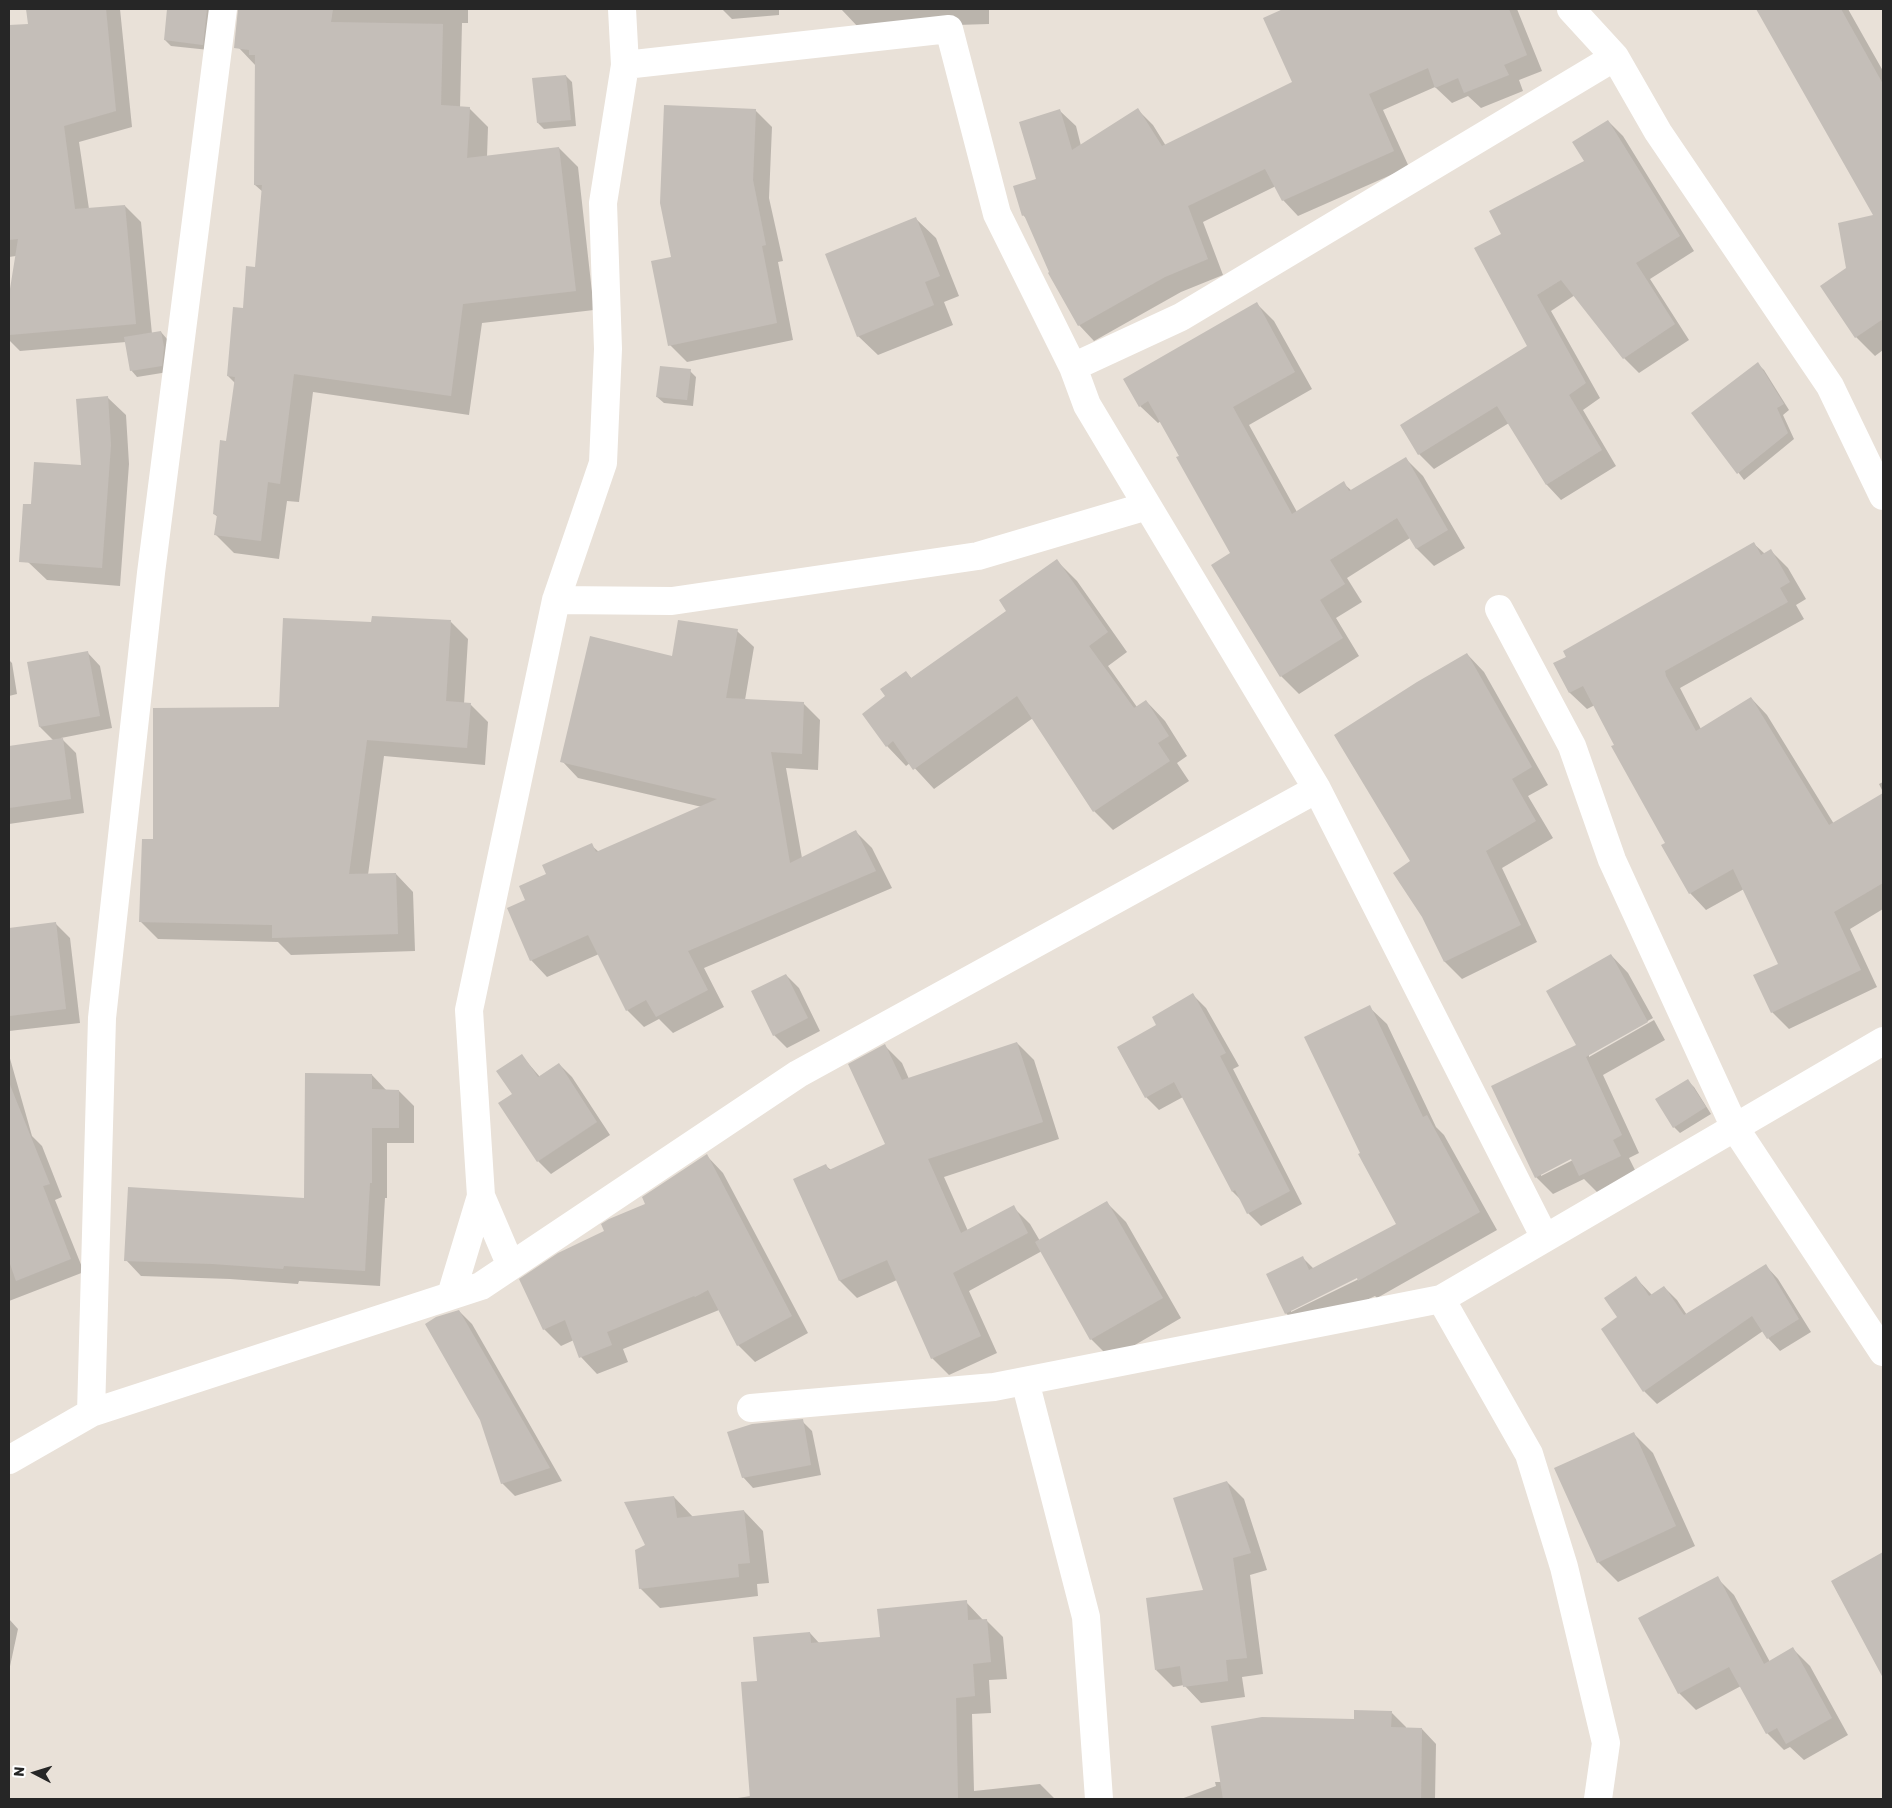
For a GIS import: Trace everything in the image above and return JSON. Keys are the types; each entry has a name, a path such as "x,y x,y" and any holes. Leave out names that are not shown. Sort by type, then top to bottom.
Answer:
{"street":[{"path":"91,1413 102,1018 151,573 223,9"},
{"path":"511,1266 481,1196 469,1010 556,600 603,463 608,350 603,203 625,65 622,9"},
{"path":"1571,9 1615,57 1658,132 1830,386 1883,496"},
{"path":"625,65 949,29 998,214 1073,368 1087,405 1317,789 1545,1238"},
{"path":"1073,368 1181,317 1615,57"},
{"path":"556,600 672,601 978,556 1147,506"},
{"path":"1499,609 1572,746 1612,860 1735,1128 1883,1352"},
{"path":"9,1460 91,1413 481,1286 798,1074 1317,789"},
{"path":"751,1408 994,1387 1441,1299 1883,1041"},
{"path":"451,1295 481,1196"},
{"path":"1441,1299 1529,1454 1564,1567 1606,1743 1598,1799"},
{"path":"1025,1381 1086,1618 1099,1799"}],"building":[{"path":"26,9 106,9 116,111 64,126 75,209 125,205 136,324 9,335 9,295 18,239 9,240 9,25 28,24"},
{"path":"167,9 207,9 203,45 164,40"},
{"path":"238,9 333,9 331,22 443,24 441,105 470,107 467,158 559,147 576,291 463,304 451,396 294,374 280,484 268,482 261,541 214,535 217,515 213,514 220,440 226,441 235,377 227,376 233,307 243,308 246,266 255,267 262,185 254,185 255,55 249,55 249,50 234,48"},
{"path":"1283,9 1509,9 1527,55 1504,65 1509,75 1464,93 1458,78 1435,88 1428,68 1369,94 1394,151 1282,201 1265,169 1188,206 1208,259 1165,277 1078,326 1048,273 1024,215 1022,216 1013,186 1036,179 1019,122 1060,109 1072,150 1138,108 1162,146 1292,82 1263,18"},
{"path":"1756,9 1841,9 1883,84 1883,319 1855,338 1820,286 1846,268 1838,223 1873,215"},
{"path":"566,75 571,120 537,123 532,78"},
{"path":"664,105 756,109 753,180 766,245 762,246 777,323 668,346 651,261 671,257 660,203"},
{"path":"1608,120 1680,236 1636,263 1675,324 1623,359 1561,280 1537,295 1586,383 1569,395 1602,450 1546,485 1497,406 1418,455 1400,425 1527,346 1474,248 1501,234 1489,211 1584,161 1572,142"},
{"path":"916,217 940,276 925,282 934,305 857,337 825,254"},
{"path":"1257,302 1295,372 1233,407 1292,514 1344,481 1349,491 1406,457 1448,530 1416,549 1397,518 1330,560 1345,584 1320,600 1343,638 1280,677 1211,565 1230,553 1176,457 1179,456 1148,401 1139,407 1123,379"},
{"path":"161,331 164,347 162,366 130,371 124,337"},
{"path":"1758,362 1784,404 1777,408 1788,433 1737,474 1691,413"},
{"path":"660,366 691,369 687,400 656,397"},
{"path":"108,396 111,445 102,568 19,562 23,504 31,504 34,462 81,465 76,399"},
{"path":"1754,542 1761,555 1771,549 1790,582 1780,588 1788,602 1665,671 1666,676 1696,731 1751,697 1829,825 1883,793 1883,883 1834,912 1861,970 1771,1013 1753,975 1778,964 1733,869 1689,894 1661,845 1665,843 1611,746 1614,745 1583,686 1569,693 1553,663 1566,657 1563,651"},
{"path":"1057,559 1108,632 1089,646 1134,708 1146,700 1169,736 1158,743 1170,761 1093,812 1017,696 913,770 893,741 886,747 862,714 885,696 880,689 906,671 911,678 1006,611 999,600"},
{"path":"372,616 451,620 446,701 471,703 467,748 367,740 349,874 396,873 398,934 272,938 272,925 139,922 142,839 153,839 153,708 279,707 283,618 371,622"},
{"path":"678,620 738,629 726,698 804,702 802,754 771,752 790,863 856,830 876,871 688,951 708,990 656,1017 646,1000 626,1011 588,935 530,961 507,908 525,900 519,886 546,874 542,865 592,843 596,852 717,799 560,762 590,636 672,656"},
{"path":"88,651 100,716 39,727 27,662"},
{"path":"1467,653 1532,767 1512,779 1536,821 1486,851 1521,925 1444,962 1422,917 1393,873 1410,861 1334,735 1417,682"},
{"path":"63,738 71,799 9,808 9,746"},
{"path":"56,922 66,1009 9,1016 9,928"},
{"path":"1611,954 1648,1022 1586,1057 1622,1135 1613,1140 1621,1156 1579,1176 1571,1159 1535,1178 1491,1086 1576,1045 1546,991"},
{"path":"786,974 808,1018 773,1036 751,991"},
{"path":"1193,993 1226,1053 1220,1056 1290,1191 1247,1214 1235,1190 1232,1192 1174,1082 1145,1098 1117,1047 1156,1025 1152,1017"},
{"path":"1370,1005 1423,1117 1427,1115 1480,1212 1358,1281 1357,1278 1285,1314 1266,1274 1303,1256 1309,1270 1396,1224 1358,1154 1360,1153 1304,1037"},
{"path":"1017,1042 1043,1122 928,1159 961,1233 1014,1205 1028,1233 953,1273 981,1336 931,1359 887,1260 839,1281 793,1179 826,1164 829,1170 885,1144 848,1064 885,1044 902,1080"},
{"path":"522,1054 538,1077 559,1063 597,1122 537,1162 498,1103 512,1094 496,1071"},
{"path":"305,1073 372,1074 372,1089 399,1090 399,1128 372,1128 372,1183 370,1183 365,1271 284,1266 283,1269 124,1261 128,1187 304,1198"},
{"path":"1688,1079 1706,1107 1673,1128 1655,1099"},
{"path":"10,1085 50,1184 43,1186 71,1259 16,1281 9,1261"},
{"path":"707,1154 792,1316 737,1346 708,1290 607,1332 612,1345 579,1358 565,1320 543,1330 519,1279 558,1253 604,1231 601,1224 609,1219 645,1204 642,1197"},
{"path":"1107,1201 1163,1298 1090,1340 1035,1242"},
{"path":"1766,1264 1799,1319 1767,1339 1752,1316 1643,1392 1601,1329 1617,1317 1604,1298 1636,1276 1649,1296 1664,1286 1684,1315"},
{"path":"459,1310 550,1468 501,1484 480,1420 425,1324 436,1317"},
{"path":"803,1419 811,1465 742,1478 727,1432 752,1424"},
{"path":"1634,1432 1676,1526 1597,1563 1554,1468"},
{"path":"1227,1481 1251,1553 1233,1558 1247,1658 1226,1660 1228,1681 1183,1687 1180,1666 1155,1670 1146,1598 1203,1590 1173,1498"},
{"path":"674,1496 677,1518 744,1510 750,1563 738,1564 739,1577 639,1589 635,1550 645,1545 624,1502"},
{"path":"1883,1552 1883,1678 1831,1581"},
{"path":"1718,1576 1764,1664 1793,1647 1832,1718 1786,1744 1777,1728 1766,1734 1729,1667 1678,1694 1638,1618"},
{"path":"967,1600 968,1620 987,1619 991,1662 973,1664 975,1696 956,1698 958,1799 750,1799 741,1682 757,1681 753,1637 810,1632 811,1643 880,1637 877,1609"},
{"path":"1354,1710 1392,1711 1391,1727 1422,1728 1421,1799 1223,1799 1211,1726 1262,1717 1354,1719"}]}
